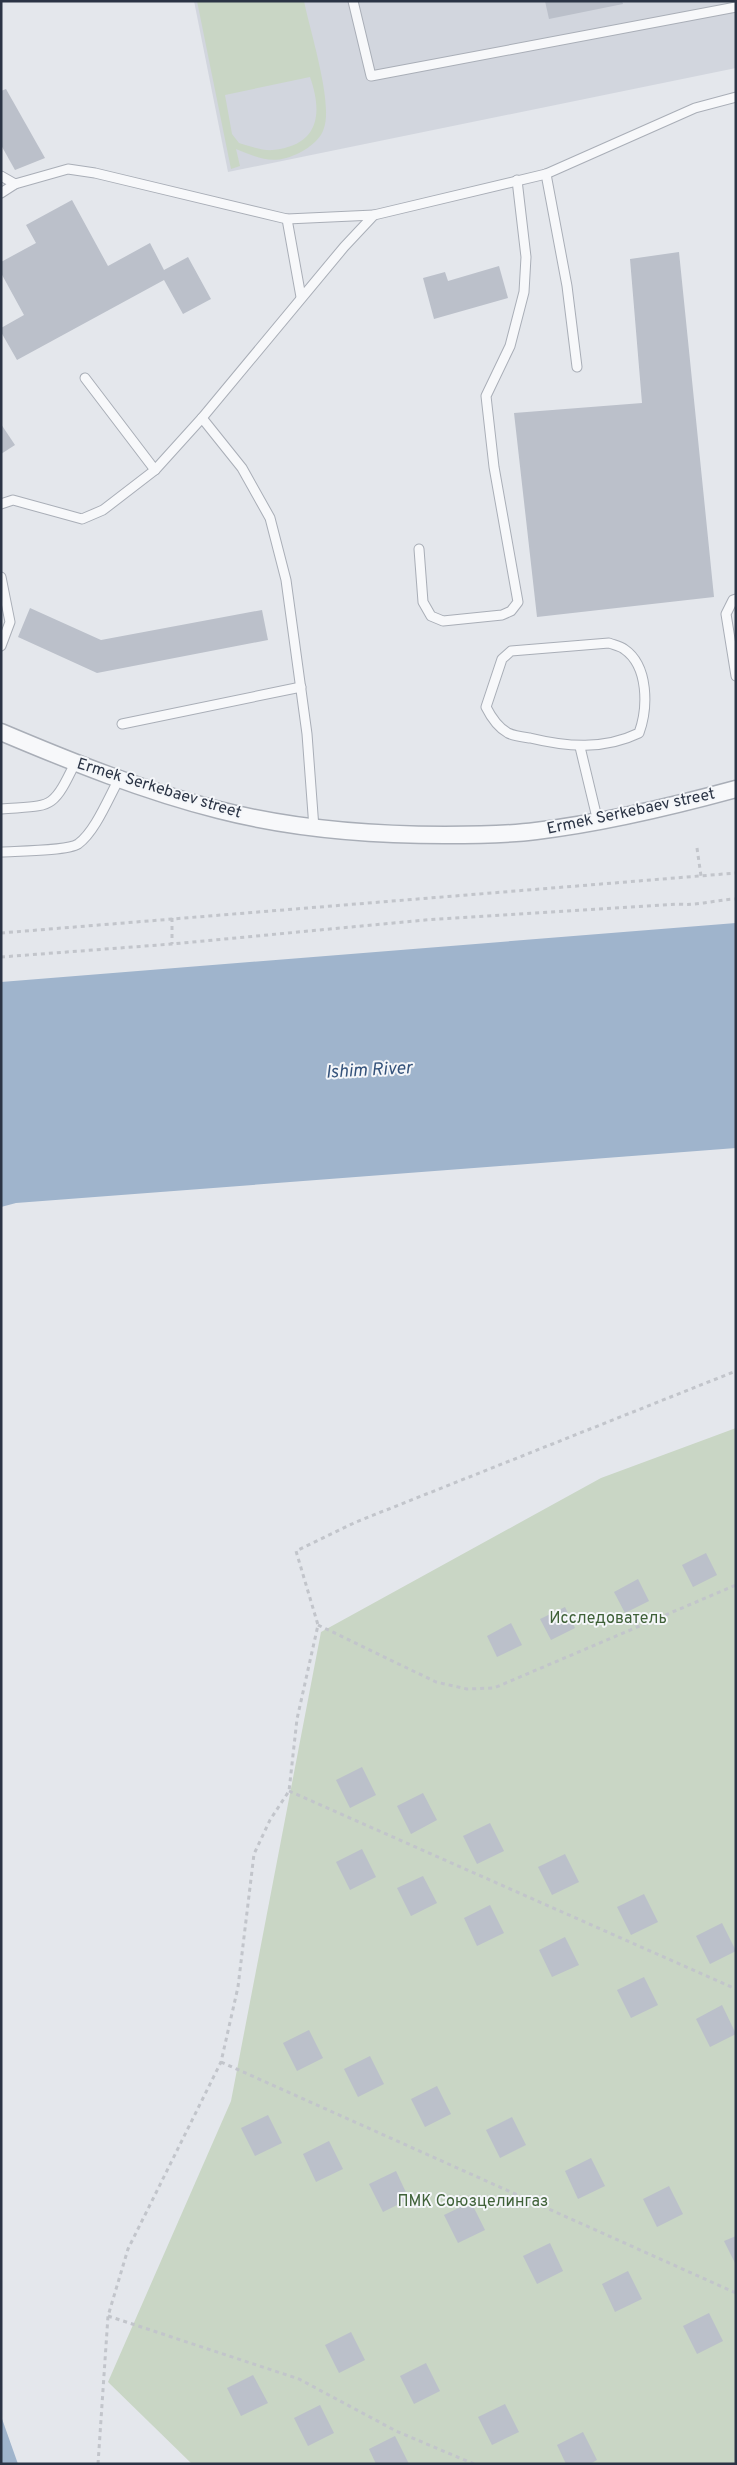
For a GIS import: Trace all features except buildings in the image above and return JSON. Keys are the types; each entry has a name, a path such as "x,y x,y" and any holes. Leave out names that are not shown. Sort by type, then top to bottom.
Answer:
{"street":[{"name":"Ermek Serkebaev street","path":"1,732 75,763 218,810 314,828 394,834 534,832 598,822 667,808 736,789"}],"lane":[{"path":"353,1 371,76 736,7"},
{"path":"1,194 15,184 68,169 95,172 287,219 374,215 546,174 695,108 736,97"},
{"path":"546,174 567,286 577,367"},
{"path":"1,176 15,184"},
{"path":"419,549 424,602 431,616 443,621 502,615 511,611 518,602 494,467 486,396 510,346 524,292 526,257 516,180"},
{"path":"1,504 13,500 82,518 103,510 156,470 202,418 301,297 374,215"},
{"path":"287,219 301,297"},
{"path":"85,378 156,470"},
{"path":"202,418 242,468 270,518 286,580 307,734 314,828"},
{"path":"1,577 10,622 1,646"},
{"path":"736,599 733,600 726,614 736,676"},
{"path":"609,643 623,648 634,658 642,676 645,702 643,721 639,733 625,740 580,747 559,746 508,733 493,720 486,707 502,659 511,651 609,643"},
{"path":"122,724 301,687"},
{"path":"580,747 598,822"},
{"path":"1,809 47,806 60,792 75,763"},
{"path":"1,852 66,847 78,844 93,826 120,779"}],"path":[{"path":"697,848 701,876"},
{"path":"1,933 736,873"},
{"path":"1,957 172,944 425,920 677,904 695,906 711,901 736,899"},
{"path":"172,918 172,944"},
{"path":"98,2464 108,2316 128,2249 220,2062 238,1987 254,1854 270,1820 289,1791 297,1719 318,1625 296,1551 356,1522 736,1371"},
{"path":"318,1625 436,1682 467,1689 494,1688 736,1585"},
{"path":"289,1791 736,1989"},
{"path":"220,2062 736,2293"},
{"path":"108,2316 299,2379 396,2431 474,2464"}],"shaded area":[{"path":"194,1 736,1 736,68 228,172"}],"green space":[{"path":"197,1 304,1 320,66 326,101 323,132 308,148 283,159 268,160 236,149 240,166 231,169","holes":["310,77 316,103 314,126 300,142 288,147 265,150 239,143 232,134 225,95"]},
{"name":"ПМК Союзцелингаз","path":"736,1428 736,2464 192,2464 108,2382 231,2101 321,1632 601,1478"}],"water":[{"name":"Ishim River","path":"736,923 736,1148 16,1203 1,1207 1,982"},
{"path":"1,2416 18,2464 1,2464"}],"park label":[{"name":"Исследователь","path":"608,1619"}]}
